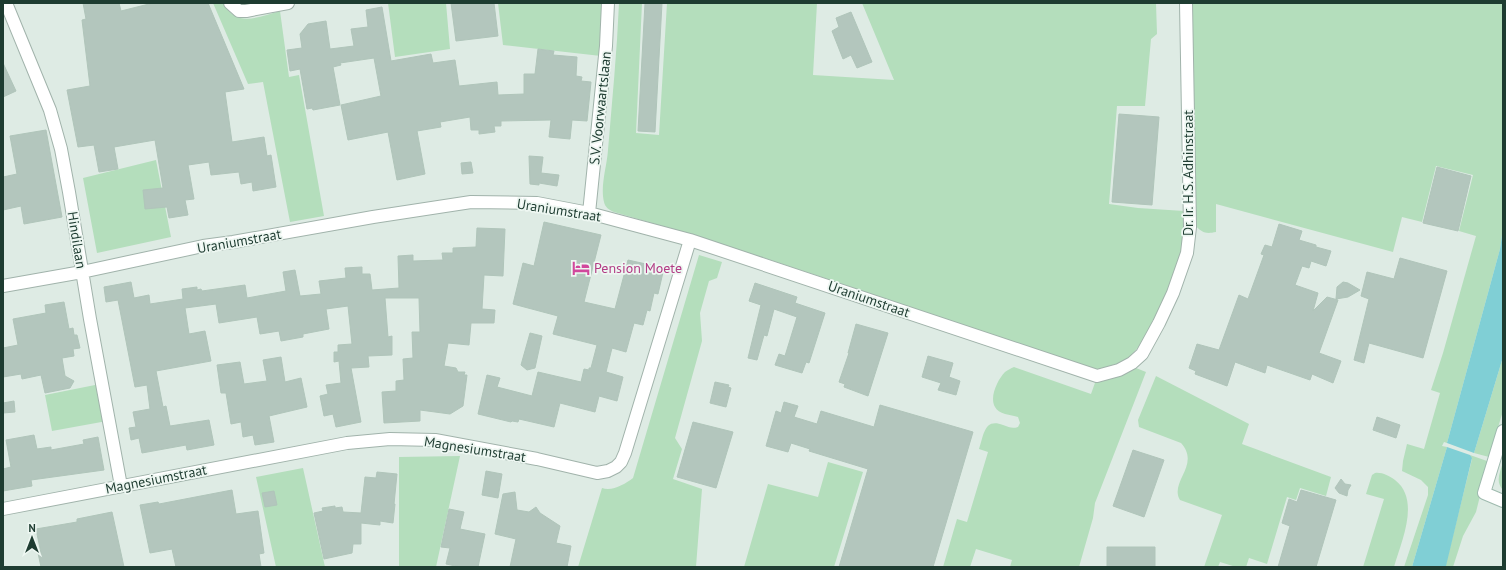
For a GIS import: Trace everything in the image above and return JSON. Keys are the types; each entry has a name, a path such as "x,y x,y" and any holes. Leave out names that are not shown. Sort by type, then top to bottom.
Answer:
{"street":[{"name":"Hindilaan","path":"6,3 50,110 61,149 99,372 121,486"},
{"path":"230,3 239,11 288,3"},
{"name":"S.V. Voorwaartslaan","path":"589,213 606,46 608,3"},
{"name":"Dr. Ir. H.S. Adhinstraat","path":"1096,376 1119,370 1132,363 1142,354 1173,293 1187,253 1190,227 1186,3"},
{"name":"Uraniumstraat","path":"3,286 82,272 203,246 373,217 471,202 537,203 589,213 690,240 1096,376"},
{"name":"Magnesiumstraat","path":"3,509 347,443 390,440 435,440 537,459 597,473 612,469 621,462 625,453 690,240"},
{"path":"1503,431 1484,493 1503,501"}],"green space":[{"path":"213,3 223,3 235,16 248,19 280,11 289,77 299,75 324,216 290,222 263,82 248,84"},
{"path":"388,3 446,3 450,49 395,57"},
{"path":"498,3 601,3 601,56 503,45"},
{"path":"619,3 642,3 636,133 659,135 667,3 817,3 813,75 894,80 862,3 1156,3 1157,34 1151,39 1145,106 1117,106 1109,204 1138,208 1184,211 1183,242 1176,274 1148,336 1126,361 1100,369 1086,368 792,267 610,210 605,204 603,189 616,58"},
{"path":"1191,3 1503,3 1503,228 1500,249 1447,443 1444,442 1442,446 1447,447 1412,567 1404,567 1428,495 1428,487 1421,480 1402,471 1403,461 1407,444 1424,449 1440,393 1431,390 1476,236 1459,231 1473,175 1436,166 1422,222 1402,217 1393,252 1216,204 1216,232 1207,233 1200,230 1195,225"},
{"path":"156,160 171,237 97,253 83,178"},
{"path":"699,255 722,262 717,278 709,281 700,313 702,341 675,438 682,449 673,479 702,489 696,567 578,567 602,488 614,488 633,478"},
{"path":"1503,357 1503,411 1489,457 1474,453"},
{"path":"1014,367 1091,394 1096,380 1122,375 1136,368 1146,372 1095,503 1093,518 1079,567 1010,567 1012,560 976,549 970,567 943,567 957,519 967,522 988,452 979,449 986,429 988,426 997,423 1014,428 1018,427 1020,423 1018,417 999,411 993,403 995,388 1000,379 1005,372"},
{"path":"1156,376 1249,424 1242,444 1331,477 1326,496 1300,488 1296,500 1287,497 1267,564 1249,558 1246,567 1236,567 1220,562 1218,567 1204,567 1222,515 1180,500 1178,487 1187,466 1188,459 1186,451 1181,443 1139,427 1138,420"},
{"path":"100,384 107,421 52,431 45,395"},
{"path":"1470,455 1487,461 1488,464 1476,512 1463,536 1453,567 1445,567 1472,459"},
{"path":"460,456 436,567 399,567 399,457"},
{"path":"828,462 863,472 834,567 744,567 768,484 818,497"},
{"path":"1503,462 1503,490 1499,480"},
{"path":"303,468 325,567 276,567 256,477"},
{"path":"1375,473 1383,474 1395,480 1403,488 1407,499 1407,522 1394,567 1363,567 1384,499 1366,494 1372,475"}],"water":[{"path":"1503,228 1503,357 1474,453 1447,443 1500,249"},
{"path":"1447,447 1470,455 1472,458 1446,566 1412,567"}],"building":[{"path":"83,3 119,3 121,11 153,3 208,3 244,89 225,92 232,142 264,137 267,156 271,155 276,187 253,191 252,182 241,184 239,172 211,175 209,162 188,165 194,199 185,200 188,215 169,218 167,207 145,209 143,190 163,188 155,140 114,147 118,169 99,172 94,145 78,147 67,90 90,86 82,20 86,19"},
{"path":"451,3 494,3 498,36 456,41"},
{"path":"645,3 662,3 655,132 638,131"},
{"path":"382,7 391,61 431,54 433,63 455,60 459,86 497,82 498,95 524,94 524,74 535,74 538,49 554,51 553,55 577,57 576,76 582,77 581,81 591,82 587,121 572,120 570,139 549,137 551,120 501,121 501,126 494,126 495,132 479,134 479,130 471,130 470,117 440,122 441,127 417,131 425,174 397,180 388,132 348,140 341,105 381,96 374,58 340,63 341,65 333,67 340,105 313,110 312,108 307,109 300,69 290,71 287,50 302,48 300,34 308,24 326,21 330,49 354,46 351,29 368,27 366,10"},
{"path":"851,12 872,62 857,68 851,55 843,59 832,31 839,27 836,18"},
{"path":"3,63 16,91 3,97"},
{"path":"1119,114 1159,117 1152,205 1112,202"},
{"path":"46,130 62,217 24,224 21,206 3,210 3,177 17,174 10,136"},
{"path":"529,156 543,157 541,173 559,175 557,186 539,183 539,185 530,184"},
{"path":"471,162 473,173 462,174 461,163"},
{"path":"1437,167 1471,176 1458,231 1423,223"},
{"path":"544,222 601,235 584,302 615,309 628,260 664,268 658,294 654,293 650,311 647,310 643,325 634,323 626,352 612,348 606,372 623,377 617,401 599,396 595,412 560,403 554,427 519,419 518,422 511,422 478,414 487,375 500,378 497,387 532,396 538,372 581,382 584,369 589,370 589,368 591,368 597,345 553,334 558,316 513,304 523,263 534,266"},
{"path":"1279,224 1302,231 1299,240 1331,251 1326,266 1311,261 1309,268 1302,266 1295,285 1318,293 1313,311 1327,297 1338,300 1319,353 1341,361 1333,383 1312,374 1310,380 1267,365 1265,373 1235,362 1227,386 1195,374 1196,371 1189,368 1197,344 1219,350 1239,295 1248,299 1264,255 1261,254 1265,245 1272,247"},
{"path":"477,228 505,229 503,276 484,275 482,309 495,310 494,323 471,323 469,345 448,343 444,366 456,368 458,372 465,372 464,375 467,375 463,406 450,414 420,410 420,421 384,423 382,392 396,391 396,381 404,380 403,359 413,358 412,332 420,332 419,298 385,298 388,337 392,336 392,355 368,356 369,367 351,368 361,422 336,427 333,414 324,416 320,396 328,394 326,385 341,383 339,361 334,362 334,352 338,352 338,345 352,344 348,306 326,309 329,329 303,334 303,337 281,341 279,331 260,334 257,317 219,323 216,304 185,308 189,334 205,331 211,361 156,371 163,407 166,406 170,426 209,420 214,445 187,450 186,445 142,453 139,438 131,440 129,428 136,427 133,412 150,409 147,385 135,387 118,300 106,302 104,287 131,282 134,298 149,295 150,304 183,299 182,289 197,287 197,290 201,289 202,291 245,285 247,298 286,291 283,272 295,270 300,296 321,294 319,281 346,278 345,268 362,267 362,274 370,274 372,290 399,288 398,256 413,255 413,261 443,260 442,253 453,253 453,248 476,247"},
{"path":"1400,258 1447,271 1423,358 1369,343 1364,363 1354,360 1369,299 1361,296 1367,272 1394,279"},
{"path":"1343,282 1348,283 1360,290 1348,297 1336,299 1337,287"},
{"path":"755,283 797,297 795,303 825,313 809,363 806,362 802,373 775,365 779,354 785,356 797,317 774,309 767,336 764,335 757,360 748,358 761,305 749,301"},
{"path":"64,302 69,329 73,328 74,335 77,335 80,348 73,349 74,356 62,358 65,376 74,381 70,388 45,393 41,375 22,379 21,374 3,377 3,348 18,345 13,319 46,313 45,305"},
{"path":"856,324 888,333 868,396 844,387 845,384 839,382 849,353"},
{"path":"530,333 542,336 535,368 527,370 521,365"},
{"path":"928,356 953,363 949,377 960,381 956,395 938,390 941,383 922,377"},
{"path":"281,357 285,382 301,378 307,407 269,416 274,442 255,445 253,435 243,437 241,422 231,424 226,393 221,393 217,365 240,362 244,384 267,381 263,360"},
{"path":"715,382 729,385 728,387 731,388 726,407 710,403"},
{"path":"14,401 15,412 3,413 3,403"},
{"path":"784,402 798,406 794,417 817,424 821,411 874,427 880,405 973,432 933,567 839,567 868,469 809,451 810,449 791,443 788,452 766,446 776,411 781,413"},
{"path":"1377,417 1400,425 1396,438 1373,430"},
{"path":"693,422 733,432 716,488 677,477"},
{"path":"34,435 37,449 51,447 51,450 84,444 83,440 98,437 104,470 31,480 32,486 3,491 3,469 11,467 6,440"},
{"path":"1133,450 1164,460 1144,517 1113,506"},
{"path":"486,471 502,474 498,498 482,495"},
{"path":"377,472 397,474 393,523 380,521 380,525 361,523 361,544 353,544 352,553 324,559 314,513 323,511 322,508 335,506 335,508 342,507 343,512 361,513 365,477 376,478"},
{"path":"1341,479 1345,484 1351,485 1347,496 1339,493 1335,488"},
{"path":"232,490 236,514 258,511 264,553 259,554 261,567 176,567 172,549 150,553 140,505 158,502 159,504"},
{"path":"1301,490 1336,500 1316,567 1278,567 1290,526 1282,523 1289,499 1297,502"},
{"path":"274,491 277,505 265,507 262,493"},
{"path":"515,492 517,510 529,512 536,507 540,513 560,526 556,543 571,546 567,567 510,567 516,539 495,534 503,494"},
{"path":"449,509 464,512 460,529 485,534 478,567 460,567 446,564 450,548 441,547"},
{"path":"112,512 124,567 41,567 38,553 41,553 36,529 77,522 77,519"},
{"path":"1107,547 1155,547 1155,567 1107,567"}],"place":[{"name":"Pension Moete","path":"581,268"}]}
